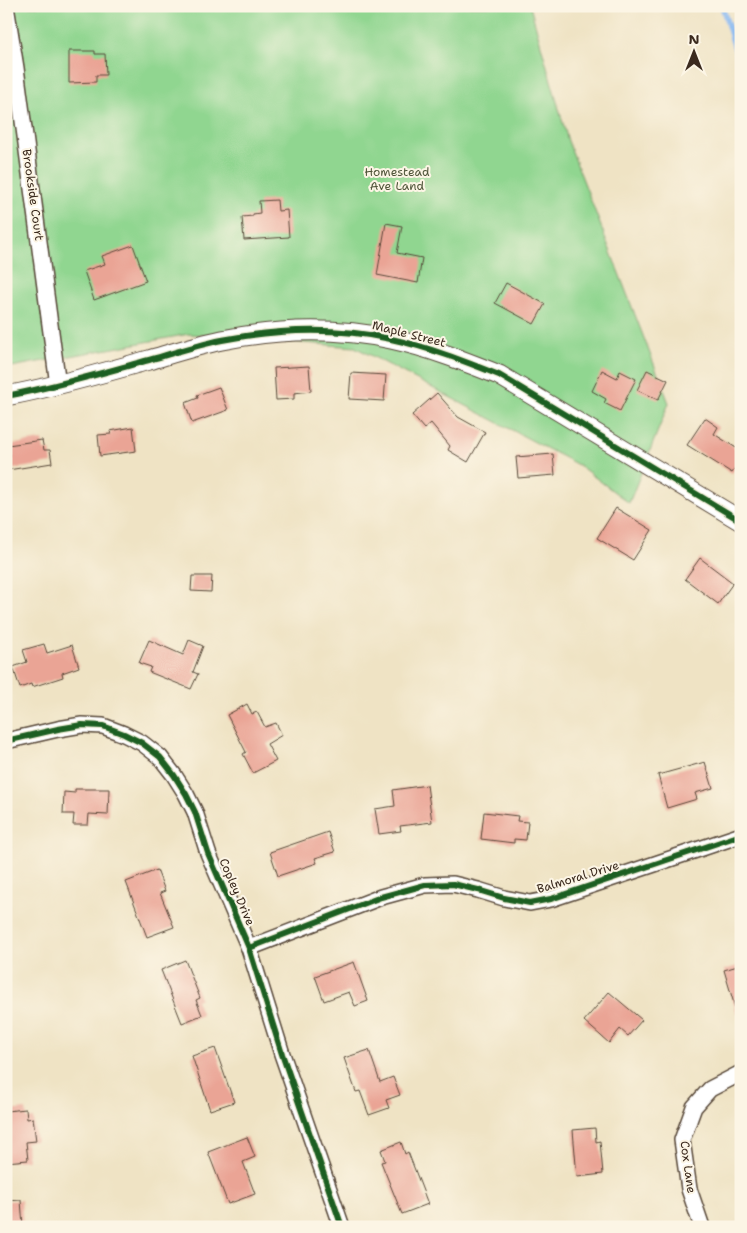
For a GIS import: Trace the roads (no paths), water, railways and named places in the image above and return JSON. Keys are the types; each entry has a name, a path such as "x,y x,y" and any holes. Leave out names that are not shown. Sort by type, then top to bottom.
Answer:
{"street":[{"name":"Brookside Court","path":"6,6 18,77 58,385"},
{"name":"Maple Street","path":"6,396 58,385 220,340 250,335 285,331 316,331 353,333 390,339 460,359 499,375 741,521"},
{"name":"Copley Drive","path":"6,741 58,729 103,726 124,734 160,757 178,781 195,812 208,853 248,948 282,1054 342,1227"},
{"name":"Balmoral Drive","path":"248,948 381,897 425,885 453,884 530,903 551,899 741,835"},
{"name":"Cox Lane","path":"702,1227 689,1189 682,1140 694,1107 710,1089 741,1072"}],"waterway":[{"path":"722,6 741,68"}],"park label":[{"name":"Homestead Ave Land","path":"397,179"}]}
